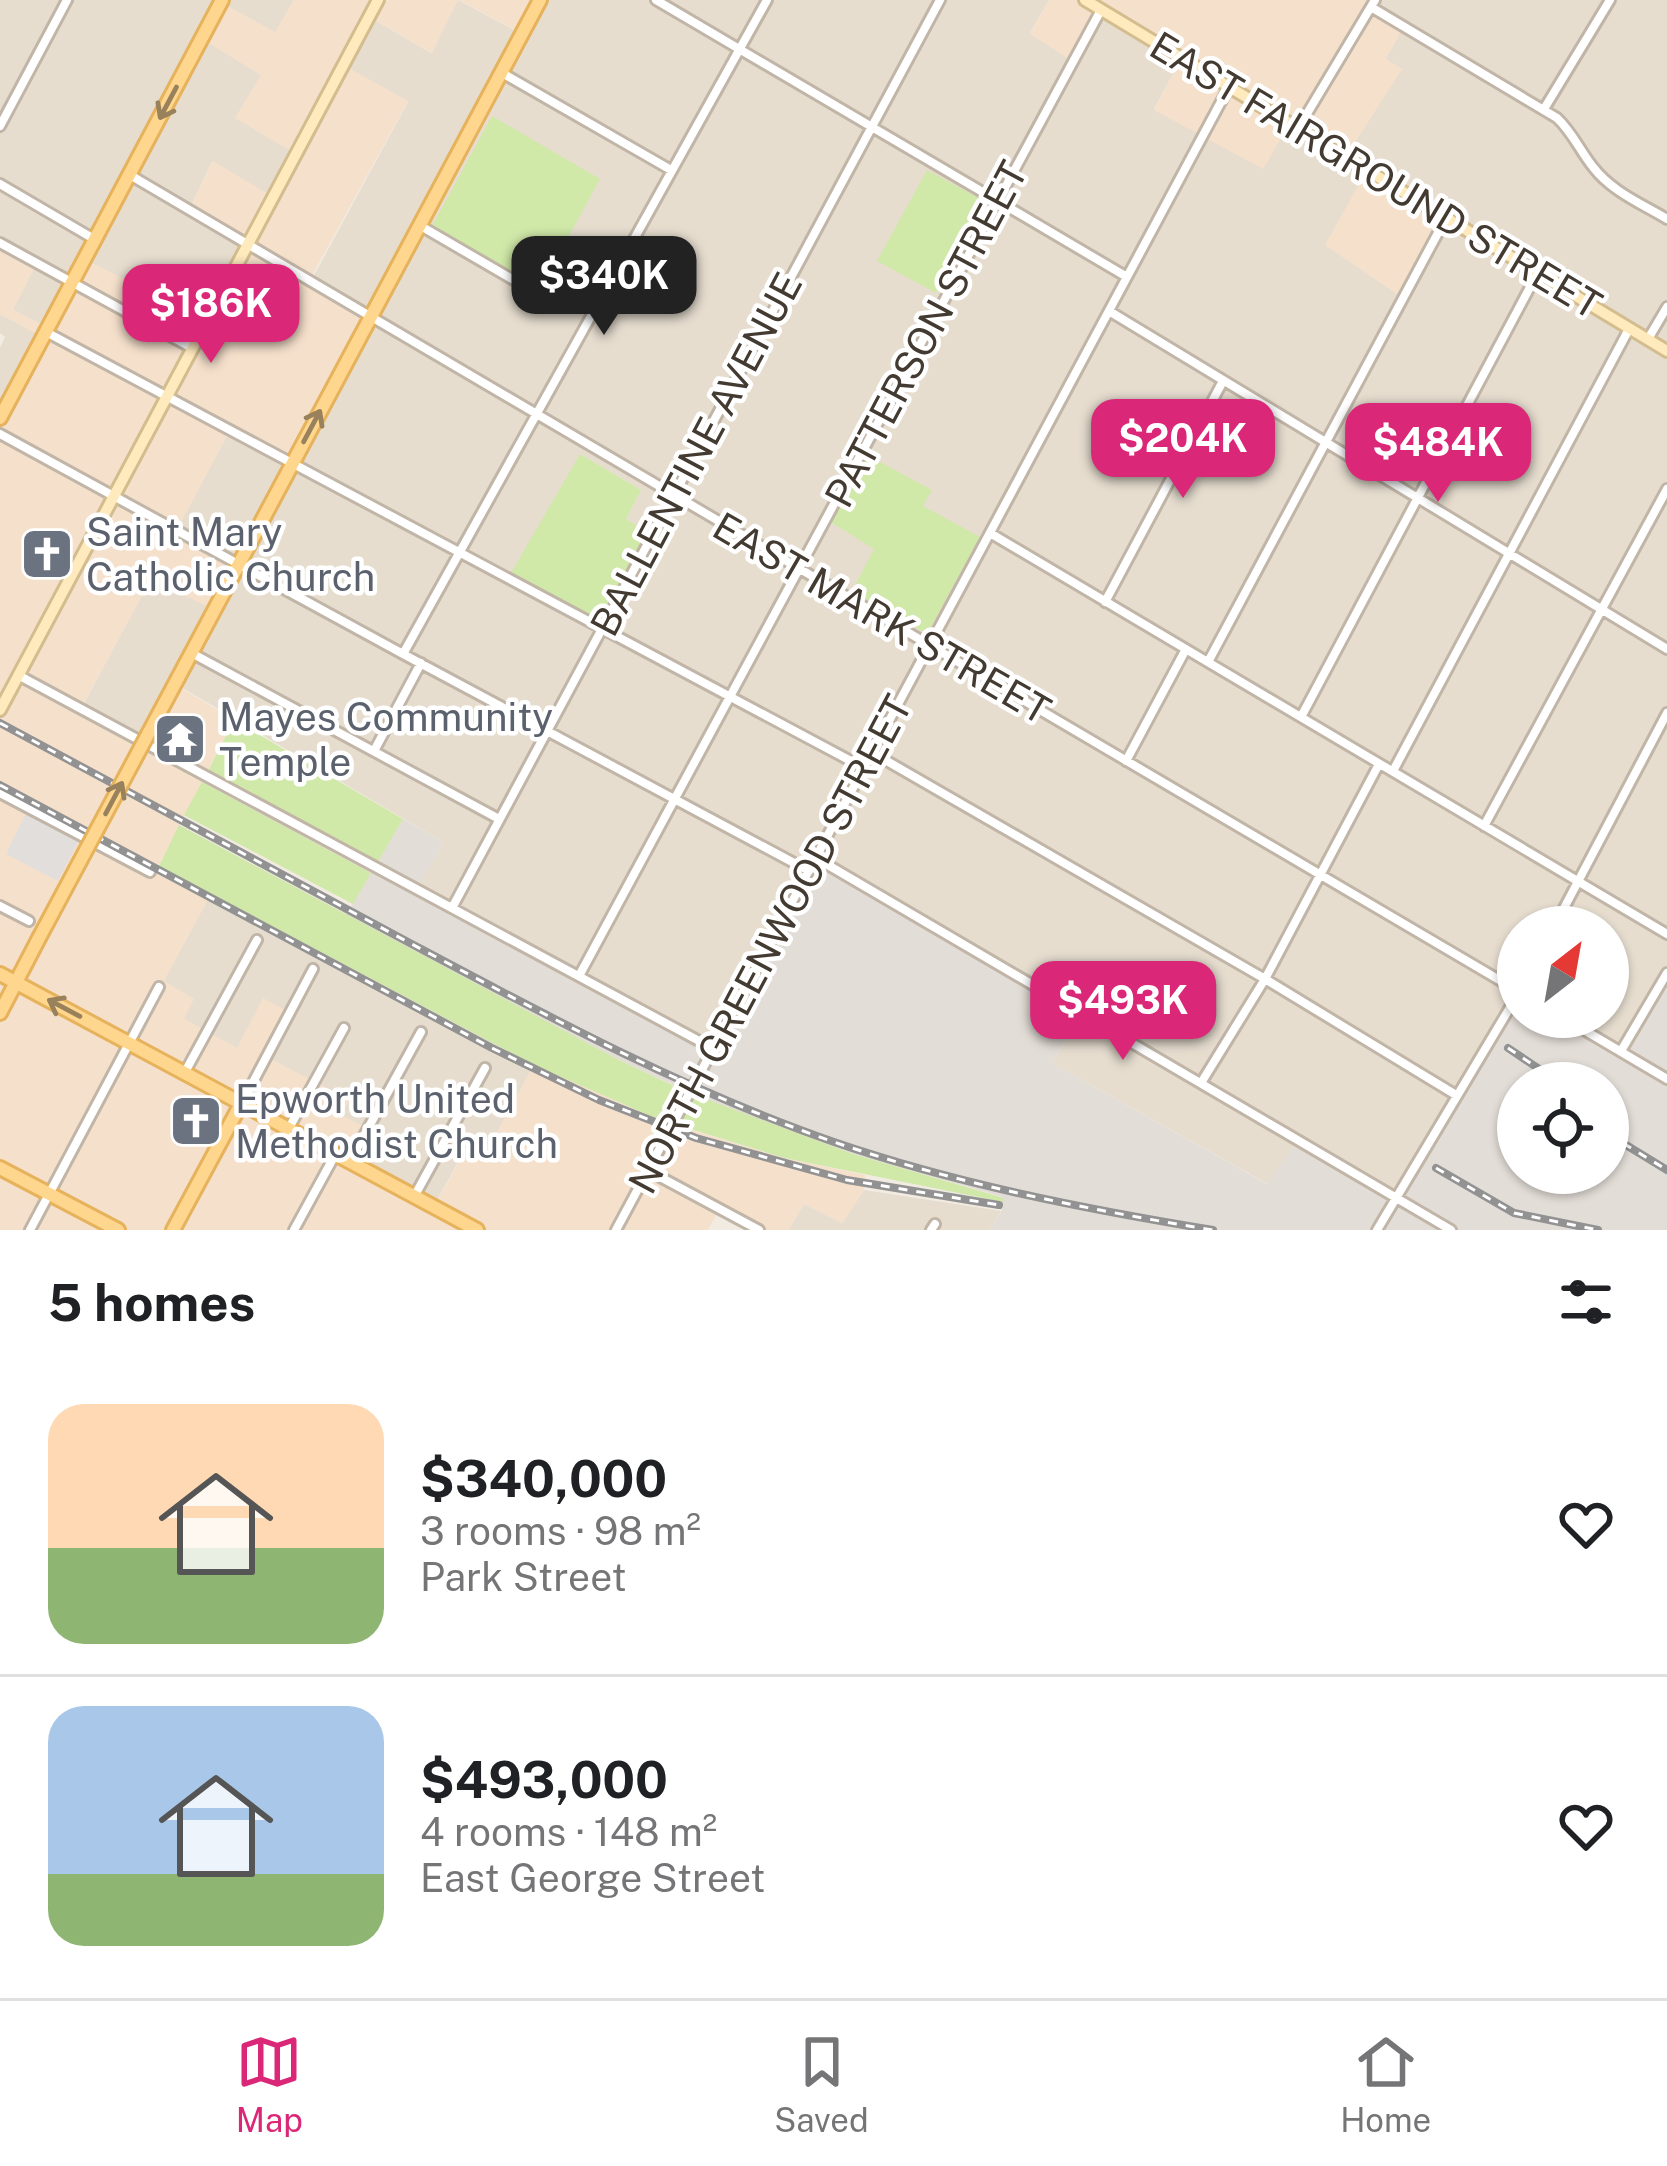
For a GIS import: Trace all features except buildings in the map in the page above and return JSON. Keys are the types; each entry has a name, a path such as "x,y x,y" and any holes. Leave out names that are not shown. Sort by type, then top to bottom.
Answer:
{"main road":[{"path":"0,418 222,0"},
{"path":"0,1013 540,0"},
{"path":"0,974 477,1230"},
{"path":"172,1230 242,1102"},
{"path":"0,1168 118,1230"}],"street":[{"path":"0,126 68,0"},
{"path":"0,710 379,0"},
{"path":"656,0 1127,277"},
{"path":"403,654 767,0"},
{"name":"BALLENTINE AVENUE","path":"452,908 940,0"},
{"name":"EAST FAIRGROUND STREET","path":"1085,0 1667,351"},
{"path":"1544,109 1610,0"},
{"path":"1300,127 1373,3 1544,109 1567,128 1609,184 1667,219"},
{"name":"PATTERSON STREET","path":"579,976 1101,10"},
{"path":"502,73 671,170"},
{"name":"NORTH GREENWOOD STREET","path":"616,1230 1229,86"},
{"name":"EAST MARK STREET","path":"130,175 1497,980"},
{"path":"0,184 95,240"},
{"path":"1208,662 1447,218"},
{"path":"418,225 536,293"},
{"path":"0,243 194,349"},
{"path":"1300,717 1538,273"},
{"path":"1648,340 1667,307"},
{"path":"1109,311 1667,649"},
{"path":"1393,772 1629,328"},
{"path":"46,332 865,768"},
{"path":"0,380 15,389"},
{"path":"1105,602 1223,381"},
{"path":"0,434 809,871"},
{"path":"1484,826 1667,489"},
{"path":"990,533 1667,934"},
{"path":"1126,761 1186,649"},
{"path":"197,656 500,819"},
{"path":"374,752 421,663"},
{"path":"18,675 714,1048"},
{"path":"1565,906 1667,713"},
{"path":"873,753 1456,1095"},
{"path":"1201,1083 1265,979 1379,764"},
{"path":"0,794 150,872"},
{"path":"816,858 1451,1230"},
{"path":"0,906 29,921"},
{"path":"185,1072 256,940"},
{"path":"242,1102 313,969"},
{"path":"1621,1051 1667,973"},
{"path":"29,1230 159,987"},
{"path":"289,1128 344,1028"},
{"path":"1377,1230 1497,1028"},
{"path":"350,1161 421,1032"},
{"path":"1598,1038 1667,1079"},
{"path":"415,1196 485,1068"},
{"path":"294,1230 335,1153"},
{"path":"649,1171 759,1230"}],"shaded area":[{"path":"0,0 294,0 275,33 210,43 261,75 299,155 275,198 212,162 188,212 247,248 192,350 131,317 145,290 47,328 12,309 36,263 0,242"},
{"path":"294,0 458,0 432,53 371,18 345,66 408,101 309,281 369,318 293,463 230,430 176,532 239,564 214,610 151,579 80,710 143,743 175,684 234,720 159,865 211,894 164,981 194,999 184,1019 237,1048 263,998 291,1013 267,1057 350,1100 341,1115 369,1129 350,1165 433,1208 472,1139 489,1147 534,1065 667,1123 785,1158 865,1175 864,1190 842,1223 804,1204 788,1230 763,1230 721,1206 708,1230 122,1230 105,1221 101,1230 0,1230 0,418 42,337 0,314 0,242 37,263 13,310 47,327 83,258 145,290 132,317 192,349 247,248 188,212 213,161 275,198 299,156 235,118 261,75 209,43 228,6 275,32"},
{"path":"458,0 522,34 537,0 1049,0 1030,33 1099,10 1181,59 1154,109 1290,123 1386,59 1377,0 1667,0 1667,990 1659,986 1629,1035 1629,906 1497,906 1497,1025 1396,1197 1268,1184 1052,1063 1083,1014 713,1049 415,893 443,842 176,684 143,744 80,711 151,578 213,609 175,532 408,102 344,66 371,18 431,53","holes":["580,454 641,490 626,519"]},
{"path":"459,0 537,0 523,34"},
{"path":"1049,0 1377,0 1382,12 1404,26 1386,59 1402,69 1345,158 1290,123 1263,169 1154,110 1181,59 1100,11 1072,61 1030,34"},
{"path":"1368,168 1446,217 1404,299 1325,245"},
{"path":"0,314 42,336 0,418 0,348 5,337 0,333"},
{"path":"26,813 79,840 58,881 6,854"},
{"path":"403,819 443,842 416,893 713,1049 817,856 1083,1013 1052,1063 1267,1184 1298,1140 1395,1197 1497,1027 1497,1038 1595,1038 1618,1052 1658,985 1667,991 1667,1230 989,1230 1001,1212 1003,1197 853,1154 704,1099 617,1059 346,915"},
{"path":"211,894 534,1065 489,1147 471,1139 432,1209 349,1164 340,1114 349,1101 183,1019 163,981"},
{"path":"1594,1038 1627,1038 1618,1053"},
{"path":"864,1190 1001,1211 989,1230 788,1230 804,1204 842,1223"}],"green space":[{"path":"492,116 600,179 539,291 431,228"},
{"path":"927,170 986,202 936,293 877,261"},
{"path":"580,454 641,490 626,519 649,534 603,621 511,573"},
{"path":"865,454 932,490 923,506 980,537 927,634 852,591 874,549 829,521"},
{"path":"234,720 403,819 375,867 207,773"},
{"path":"202,782 371,873 353,904 184,815"},
{"path":"179,825 685,1091 667,1123 534,1065 159,866"},
{"path":"695,1095 853,1154 1004,1198 1003,1202 785,1158 677,1125"}],"railway":[{"path":"0,723 512,997 778,1122 974,1183 1213,1230"},
{"path":"0,785 492,1048 599,1100 696,1138 847,1180 999,1205"},
{"path":"1508,1048 1529,1062"},
{"path":"1629,1147 1667,1170"},
{"path":"1436,1168 1514,1213 1598,1230"}],"place":[{"name":"Saint Mary Catholic Church","path":"47,554"},
{"name":"Mayes Community Temple","path":"180,739"},
{"name":"Epworth United Methodist Church","path":"196,1121"}]}
